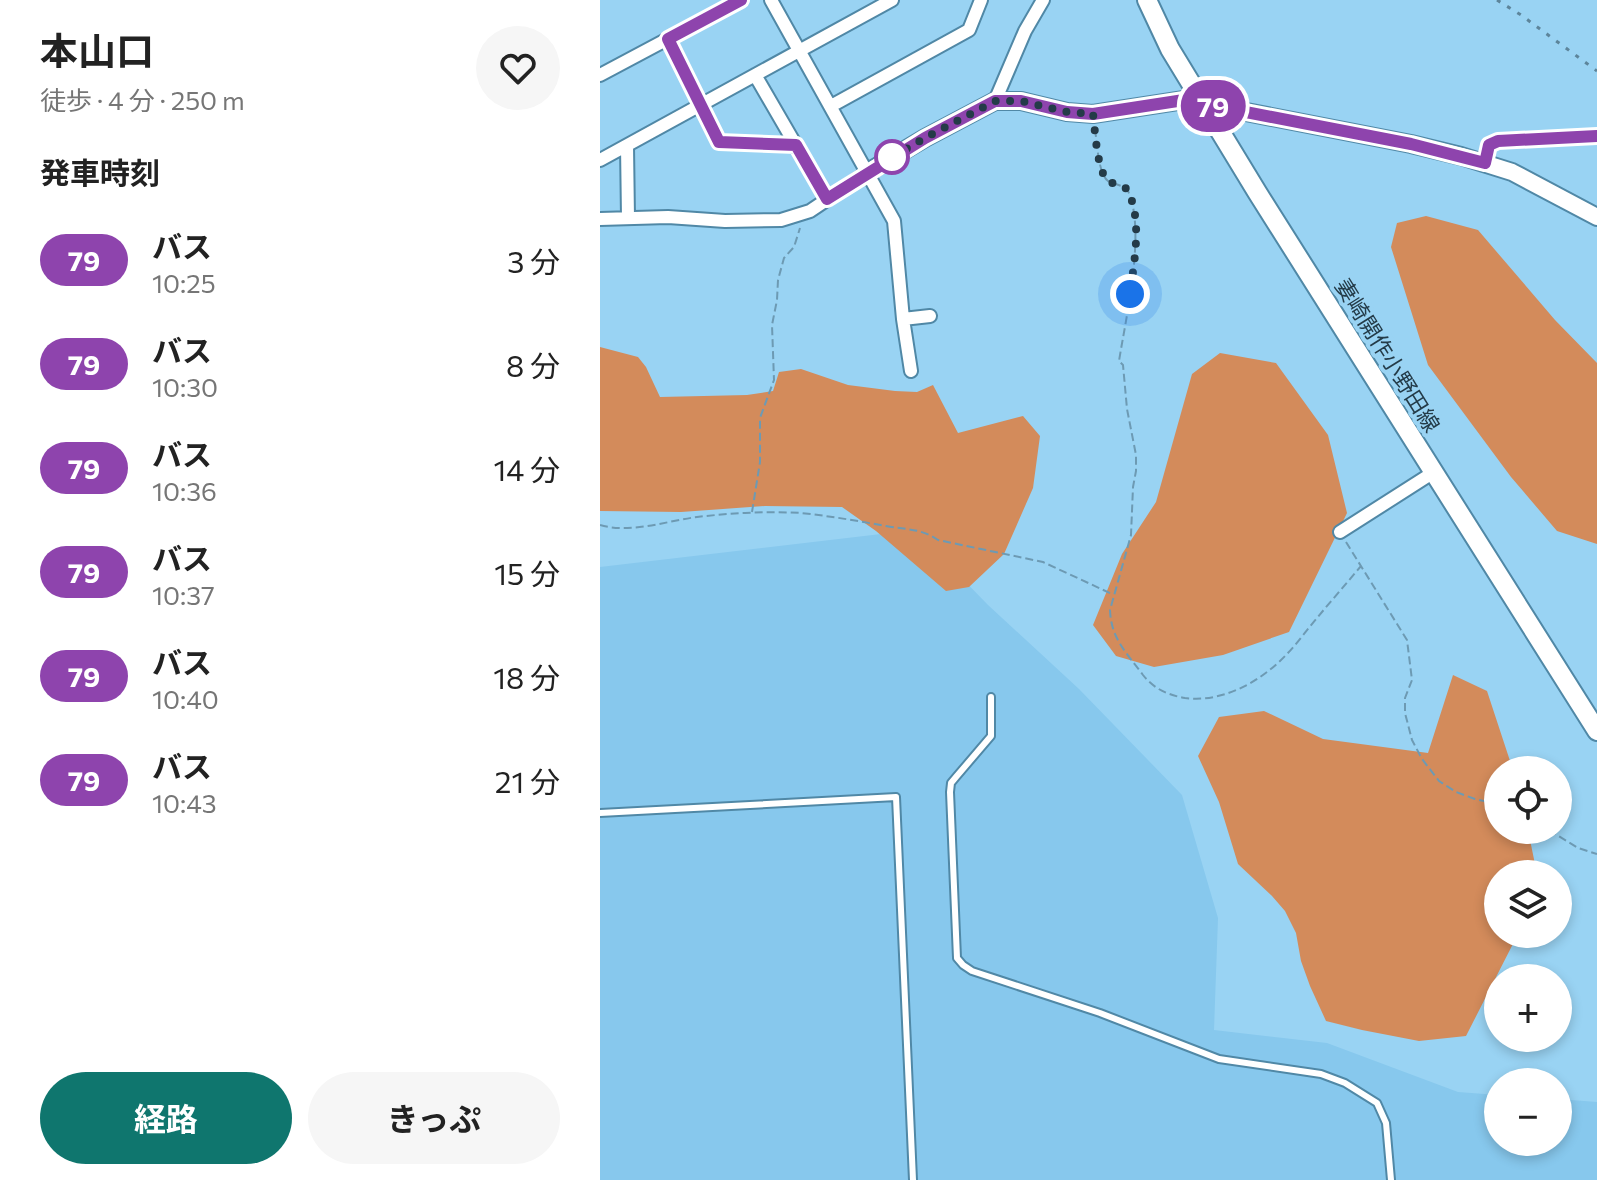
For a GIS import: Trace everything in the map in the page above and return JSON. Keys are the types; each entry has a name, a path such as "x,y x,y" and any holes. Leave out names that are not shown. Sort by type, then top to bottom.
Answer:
{"main road":[{"name":"妻崎開作小野田線","path":"1147,0 1170,49 1257,192 1597,731"}],"street":[{"path":"600,75 741,0"},
{"path":"771,0 894,221 911,371"},
{"path":"600,160 892,0"},
{"path":"831,106 969,30 981,0"},
{"path":"995,101 1025,31 1043,0"},
{"path":"668,39 719,142 796,145"},
{"path":"755,75 827,199"},
{"path":"600,219 781,220 810,211 925,138 995,101 1021,101 1067,112 1093,114 1184,100 1411,144 1485,163 1512,172 1597,217"},
{"path":"1485,163 1489,145 1498,141 1597,136"},
{"path":"627,146 628,218"},
{"path":"903,319 930,316"},
{"path":"1340,532 1434,472"}],"lane":[{"path":"991,697 991,736 951,783 957,958 972,971 1100,1013 1219,1059 1321,1074 1345,1083 1377,1103 1386,1123 1391,1180"},
{"path":"600,813 896,797 913,1180"}],"path":[{"path":"1093,114 1104,176 1127,189 1134,209 1133,263 1119,361 1123,365 1136,471 1131,535 1110,610 1114,636 1151,685 1171,695 1189,698 1223,695 1250,683 1284,657 1361,566"},
{"path":"752,514 760,462 760,418 774,380 772,325 778,280 784,258 794,247 802,214"},
{"path":"600,525 634,528 698,517 799,513 925,531 938,540 1043,562 1114,594"},
{"path":"1340,532 1407,640 1412,680 1405,698 1405,713 1412,740 1422,759 1439,781 1456,792 1484,801"},
{"path":"1572,844 1597,854"}],"shaded area":[{"path":"1426,216 1478,230 1555,320 1597,363 1597,544 1557,531 1511,477 1428,365 1391,247 1397,223"},
{"path":"600,347 638,357 660,397 747,395 773,391 779,372 801,369 848,385 895,391 917,392 933,385 958,433 1023,416 1040,436 1033,488 1004,554 969,587 946,591 876,531 842,507 600,511"},
{"path":"1220,353 1276,363 1328,435 1347,513 1289,632 1223,655 1154,667 1116,656 1093,625 1122,554 1156,502 1192,374"},
{"path":"915,530 988,605 1079,689 1182,795 1218,918 1214,1030 1327,1043 1458,1092 1484,1094 1484,1156 1572,1156 1572,1100 1597,1102 1597,1180 600,1180 600,567"},
{"path":"1453,675 1487,691 1508,756 1484,756 1484,844 1531,844 1534,860 1484,860 1484,948 1511,948 1503,964 1484,964 1484,1001 1466,1036 1419,1041 1326,1021 1301,961 1296,933 1285,911 1238,864 1219,802 1198,756 1219,717 1264,711 1323,739 1428,753"}],"railway":[{"path":"1497,0 1597,71"}],"bus line":[{"name":"79","path":"741,0 668,39 719,142 796,145 827,199 925,138 995,101 1021,101 1067,112 1093,114 1184,100 1411,144 1485,163 1489,145 1498,141 1597,136"}],"route":[{"path":"892,157 887,160 995,101 1021,101 1067,112 1093,114 1104,176 1127,189 1134,209 1135,247 1130,294"}]}
